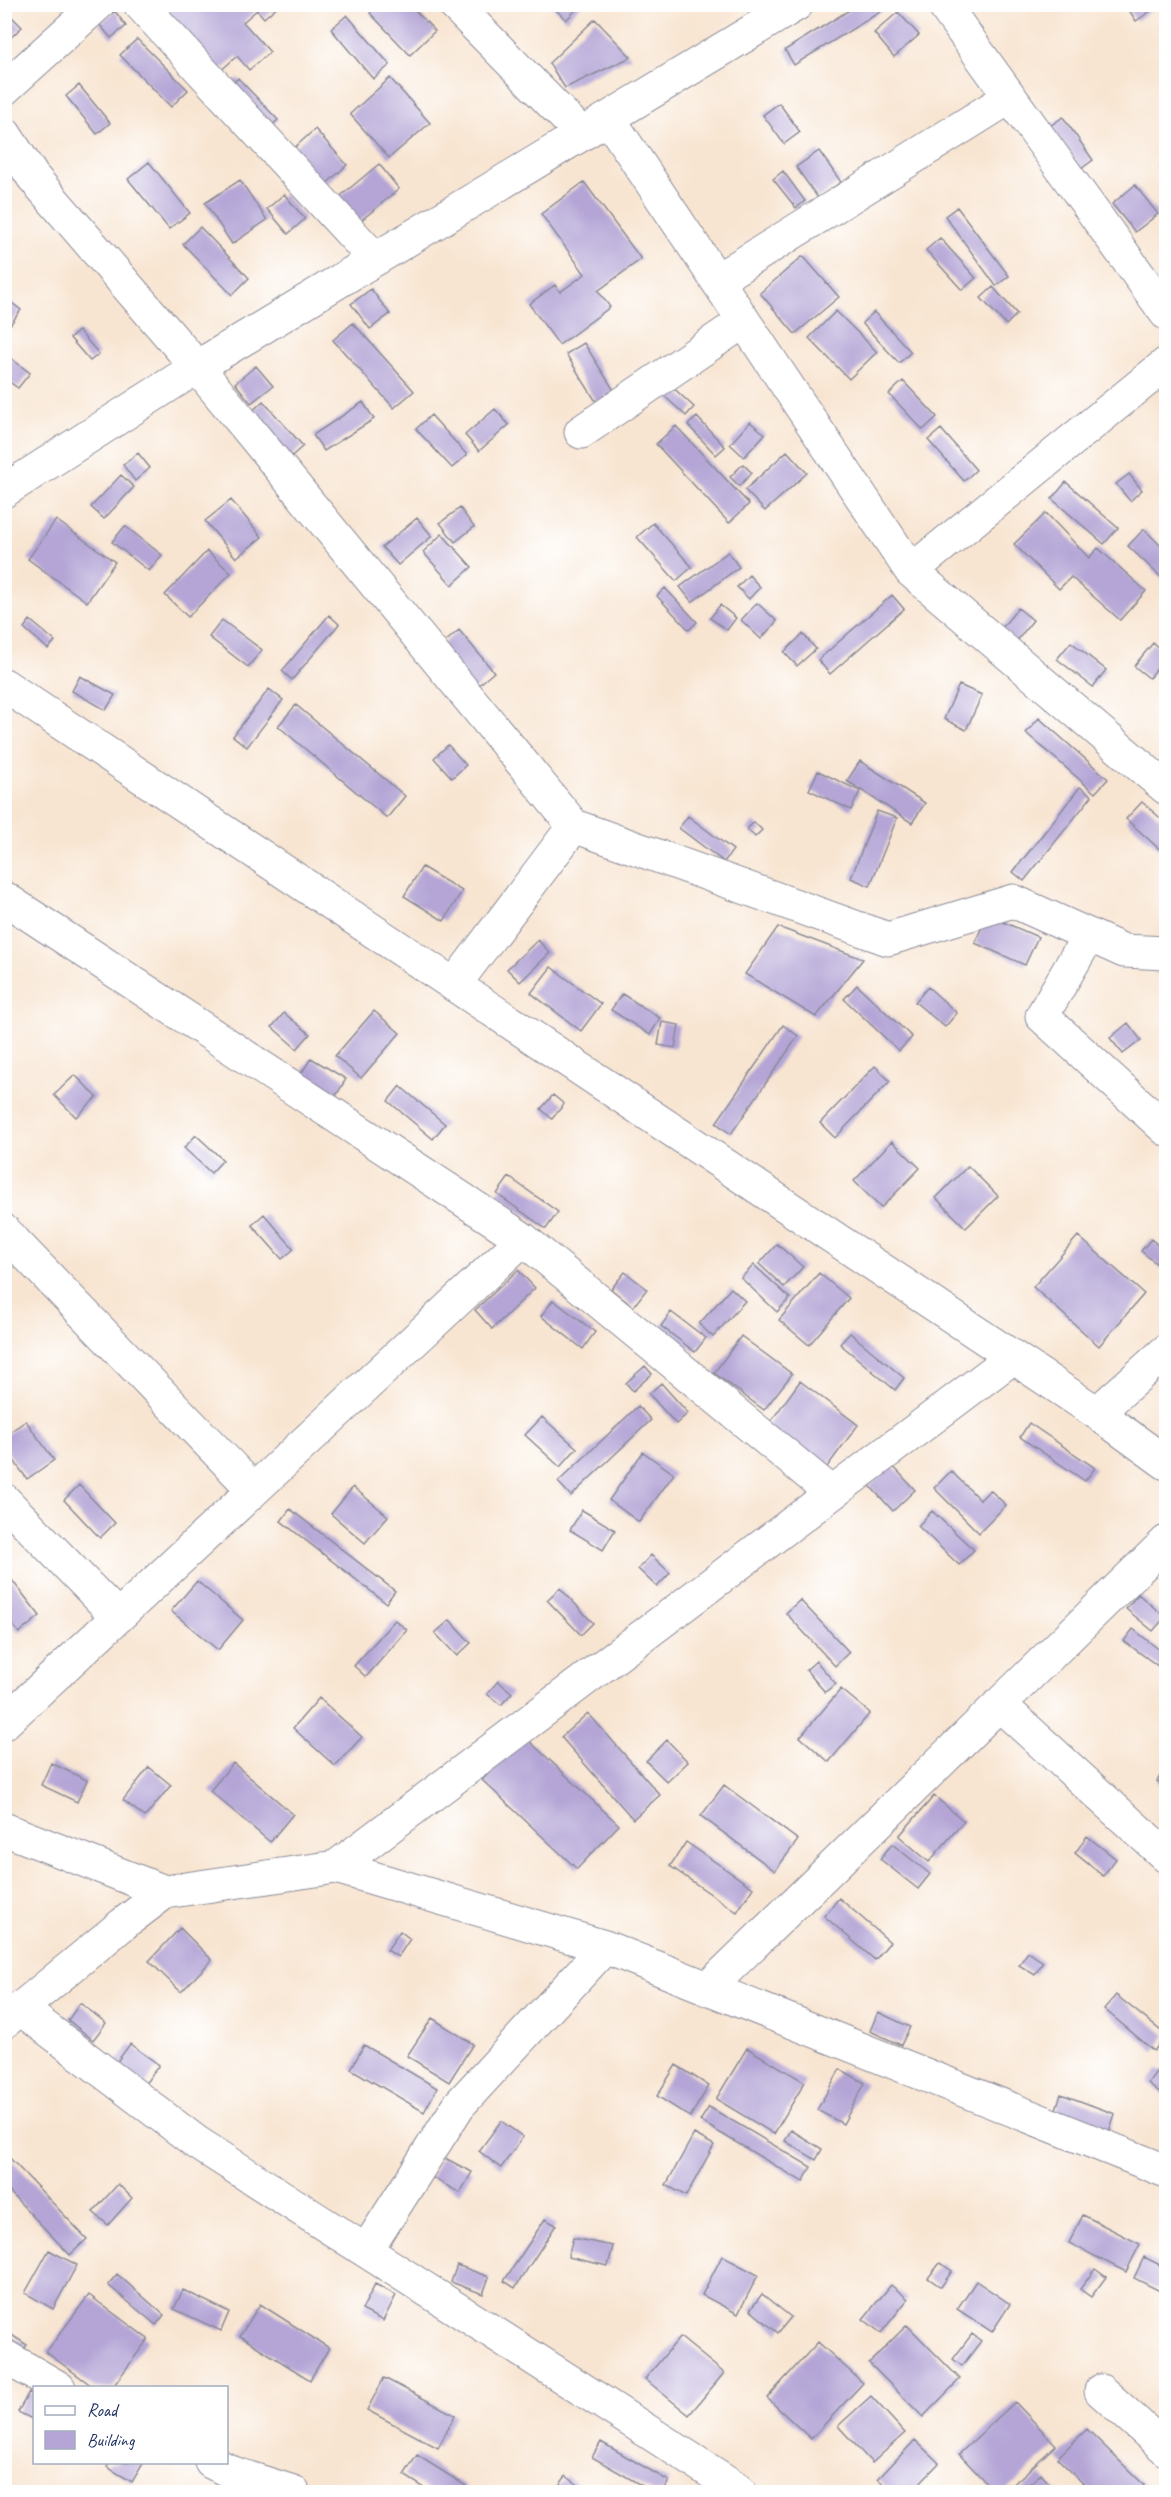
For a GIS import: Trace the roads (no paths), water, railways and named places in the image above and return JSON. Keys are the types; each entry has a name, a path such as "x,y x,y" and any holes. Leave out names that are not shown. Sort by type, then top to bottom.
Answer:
{"street":[{"path":"4,89 99,4"},
{"path":"140,4 375,259"},
{"path":"454,4 596,126 717,280 911,572 1167,788"},
{"path":"4,491 197,367 797,4"},
{"path":"943,4 1167,313"},
{"path":"717,280 1010,97"},
{"path":"4,133 33,177 197,367 574,826 888,939 1013,901 1124,951 1167,954"},
{"path":"4,155 33,177"},
{"path":"580,432 744,321"},
{"path":"911,572 1167,364"},
{"path":"4,685 1097,1413 1167,1463"},
{"path":"454,985 574,826"},
{"path":"4,898 523,1239 832,1493"},
{"path":"1089,935 1042,1016 1167,1129"},
{"path":"4,1231 254,1490"},
{"path":"4,1723 523,1239"},
{"path":"1097,1413 1167,1351"},
{"path":"336,1867 1013,1357"},
{"path":"4,1500 118,1617"},
{"path":"707,1989 1167,1542"},
{"path":"999,1704 1167,1856"},
{"path":"4,1829 165,1892"},
{"path":"733,2490 196,2142 13,2015 123,1923 165,1892 336,1867 605,1947 1167,2171"},
{"path":"366,2252 459,2105 605,1947"},
{"path":"4,2356 56,2386"},
{"path":"1101,2391 1167,2449"},
{"path":"214,2464 233,2473 293,2493"}]}
